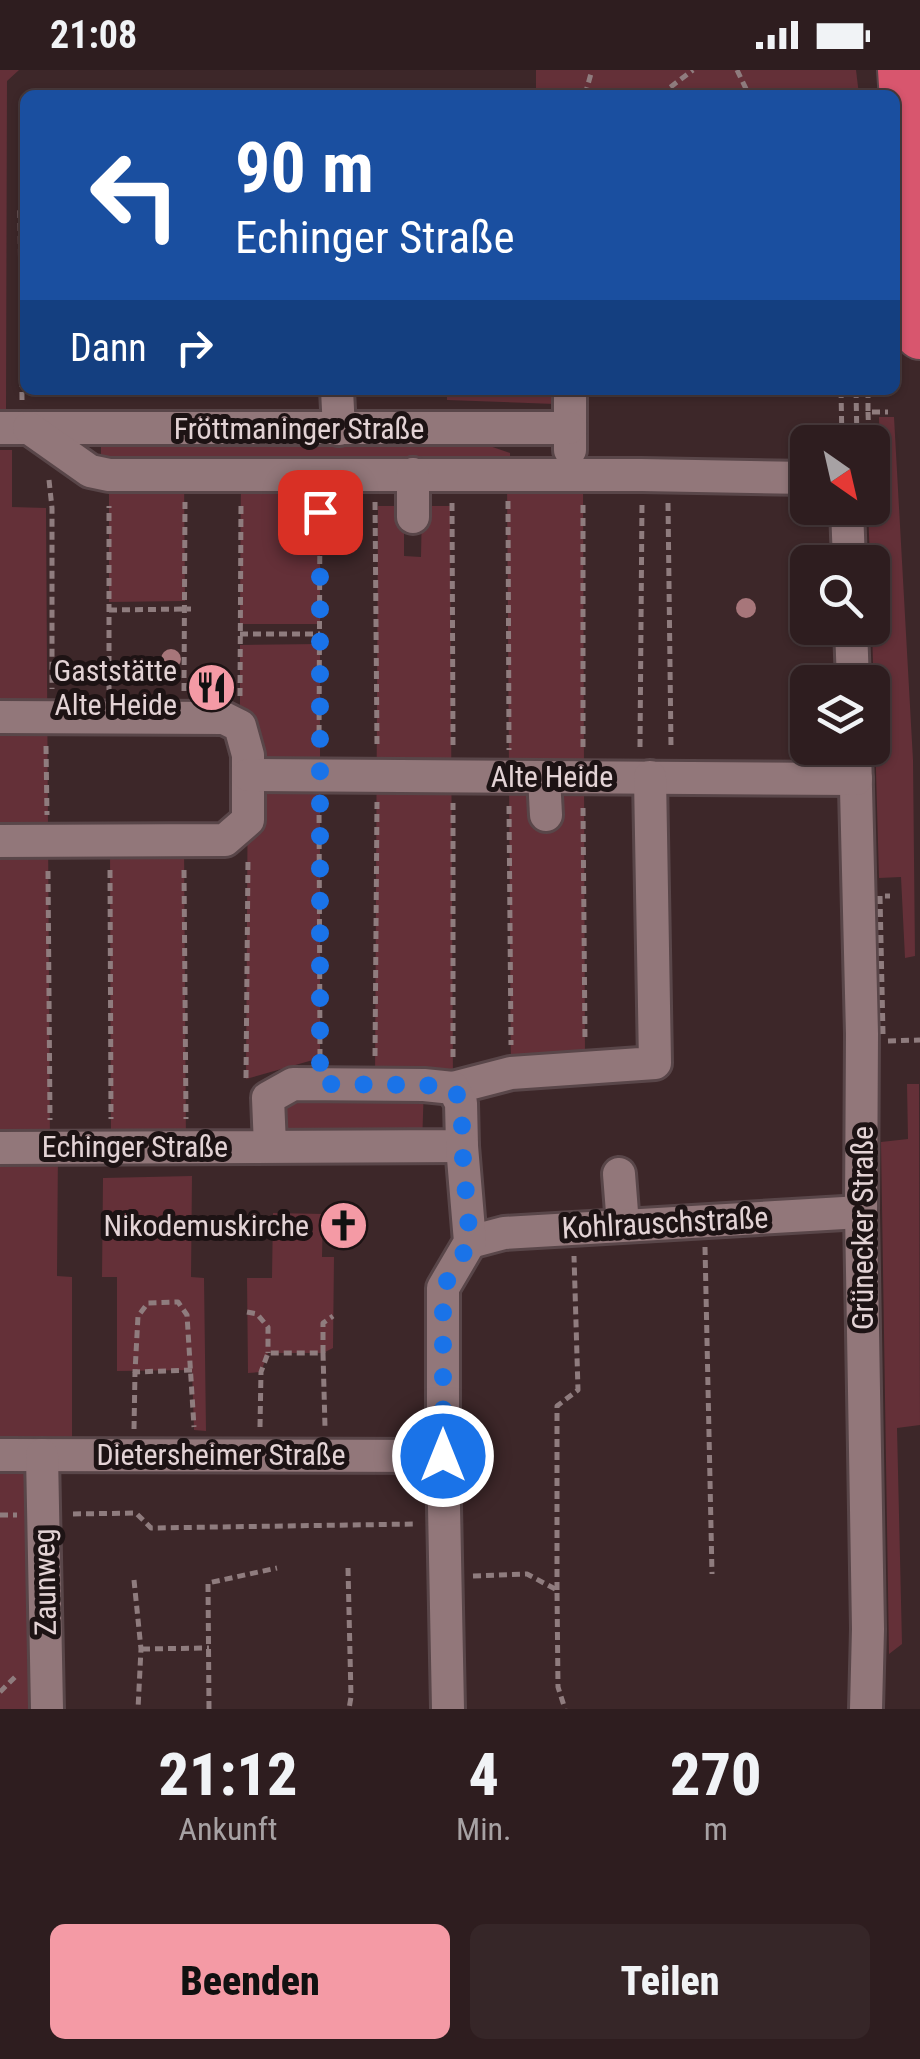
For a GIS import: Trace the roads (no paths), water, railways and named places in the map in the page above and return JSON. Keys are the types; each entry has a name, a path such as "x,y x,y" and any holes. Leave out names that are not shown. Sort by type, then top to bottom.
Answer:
{"highway":[{"path":"902,70 920,336"}],"street":[{"path":"337,395 339,429"},
{"path":"570,395 569,428 577,475"},
{"name":"Fröttmaninger Straße","path":"24,431 569,428"},
{"name":"Fröttmaninger Straße","path":"24,431 90,471 109,475 790,478"},
{"path":"413,474 413,517"},
{"path":"0,716 224,718 240,726 248,755 248,820 225,840 0,841"},
{"name":"Alte Heide","path":"248,775 654,778 828,765"},
{"name":"Grünecker Straße","path":"855,765 862,1034 866,1709"},
{"path":"544,777 546,814"},
{"name":"Echinger Straße","path":"270,1146 268,1098 293,1084 453,1088 511,1074 655,1064 654,778"},
{"path":"448,1709 443,1288 470,1242 462,1103 453,1088"},
{"name":"Echinger Straße","path":"0,1148 462,1146"},
{"path":"619,1174 623,1225"},
{"name":"Kohlrauschstraße","path":"470,1242 504,1233 861,1212"},
{"name":"Dietersheimer Straße","path":"0,1455 443,1456"},
{"name":"Zaunweg","path":"42,1455 47,1709"}],"place":[{"name":"Gaststätte Alte Heide","path":"212,688"},
{"name":"Nikodemuskirche","path":"344,1226"}]}
